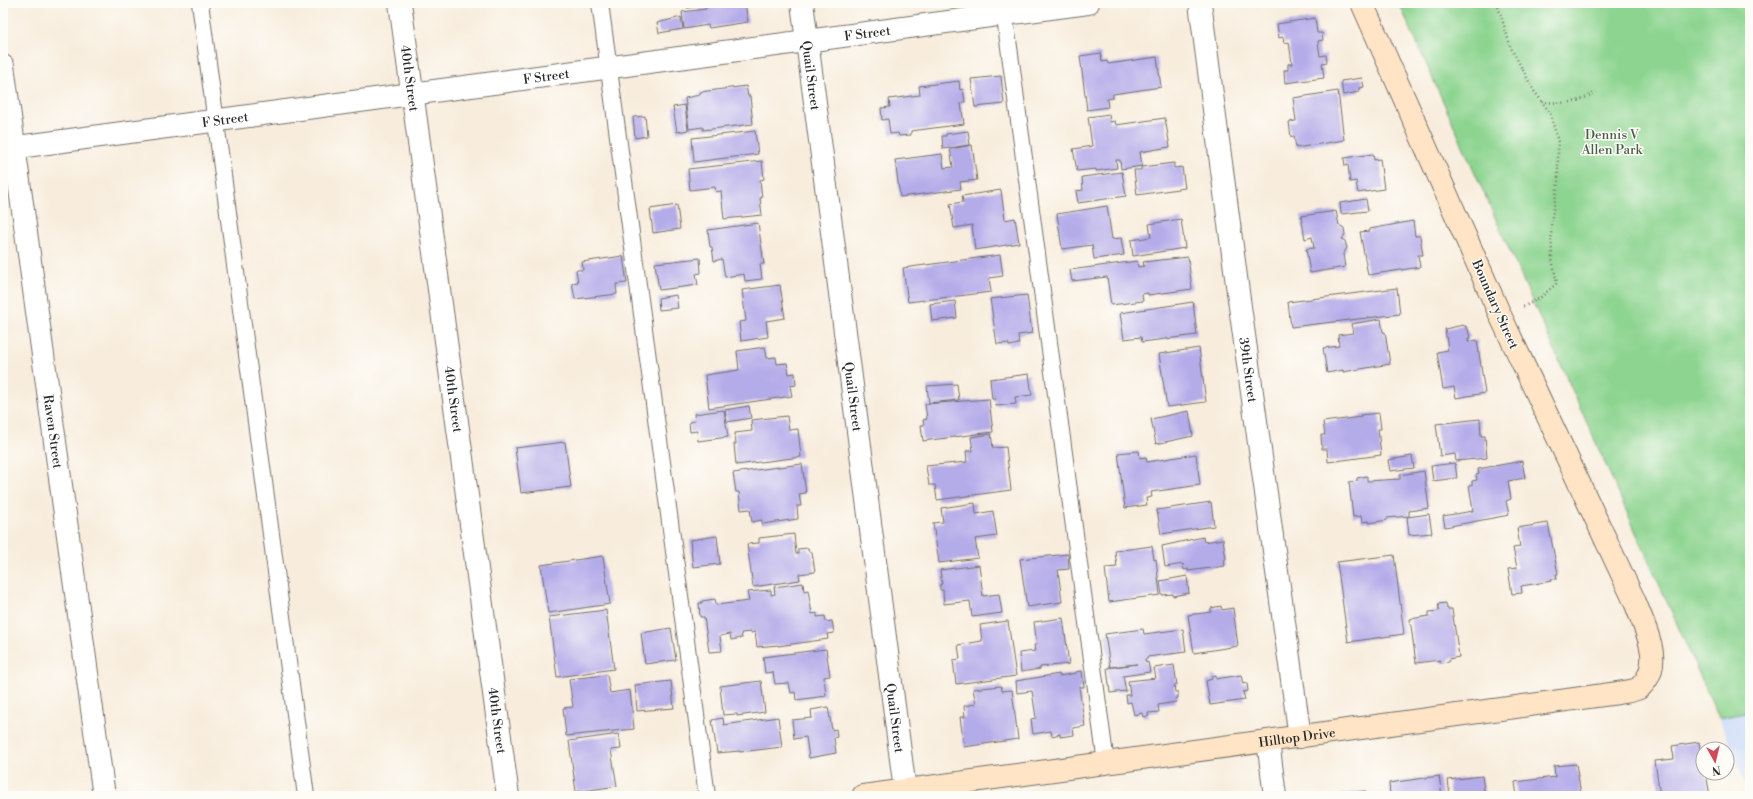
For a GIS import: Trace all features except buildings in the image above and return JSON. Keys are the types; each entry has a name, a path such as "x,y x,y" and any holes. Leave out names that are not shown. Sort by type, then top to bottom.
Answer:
{"street":[{"name":"40th Street","path":"400,3 508,796"},
{"name":"Quail Street","path":"802,3 905,790"},
{"name":"F Street","path":"8,149 807,41 1004,9 1088,3"},
{"name":"39th Street","path":"1200,3 1237,284 1300,737"},
{"name":"Boundary Street","path":"1362,3 1501,317 1635,602"},
{"name":"Raven Street","path":"3,66 8,149 104,796"},
{"name":"Hilltop Drive","path":"863,796 1618,694 1638,688 1651,673 1652,646 1635,602"},
{"path":"1268,741 1275,796"}],"lane":[{"path":"200,3 217,121 306,796"},
{"path":"600,3 707,796"},
{"path":"1004,9 1106,763"}],"path":[{"path":"1497,3 1511,48 1542,102 1550,113 1558,142 1558,184 1551,223 1552,259 1557,283 1530,304 1501,317"},
{"path":"1542,102 1570,103 1584,99 1596,92"}],"shaded area":[{"path":"1750,712 1750,795 1735,758 1735,741 1728,741 1719,718"}],"green space":[{"name":"Dennis V Allen Park","path":"1399,3 1750,3 1750,712 1719,718"}]}
